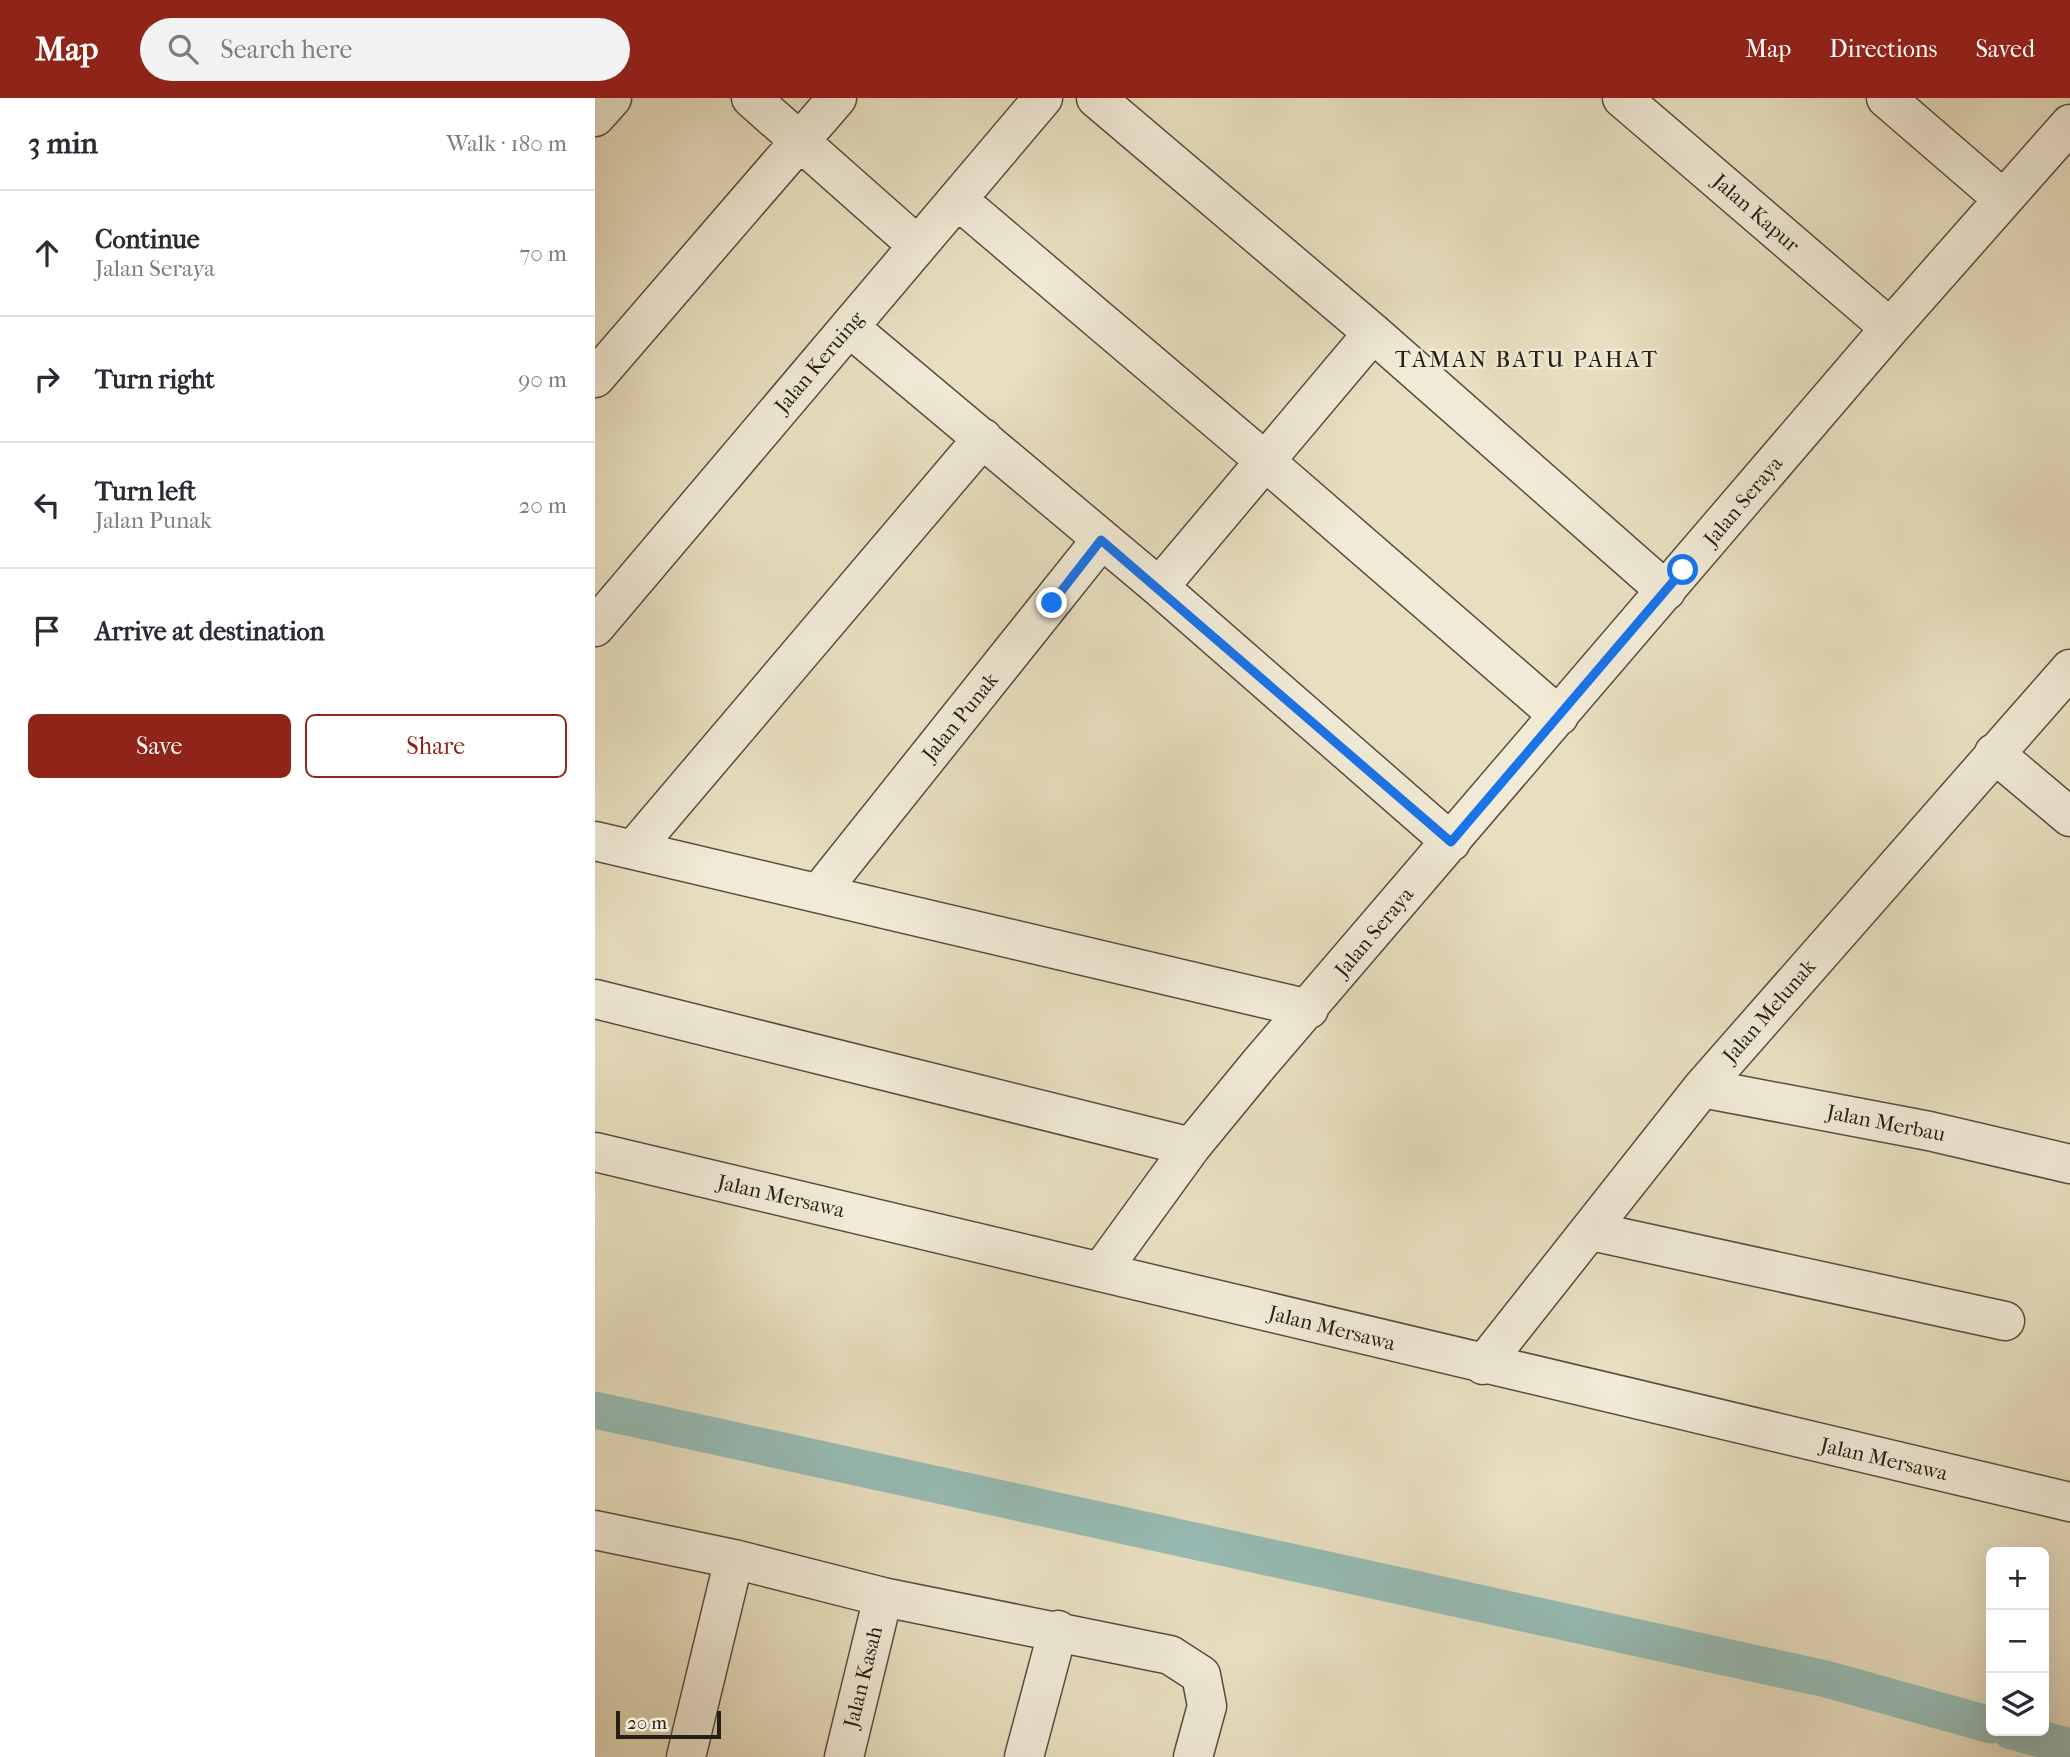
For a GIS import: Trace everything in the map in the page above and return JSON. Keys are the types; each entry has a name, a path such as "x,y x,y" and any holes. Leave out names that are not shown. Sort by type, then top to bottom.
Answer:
{"street":[{"path":"595,117 612,98"},
{"path":"751,98 917,245"},
{"path":"595,378 837,98"},
{"name":"Jalan Keruing","path":"595,627 1043,98"},
{"path":"1096,98 1373,332 1666,591"},
{"name":"Jalan Kapur","path":"1622,98 1890,328"},
{"path":"1886,98 2003,199"},
{"name":"Jalan Seraya","path":"1101,1271 1191,1147 1890,328 2070,124"},
{"path":"958,200 1559,716"},
{"path":"849,327 1159,587 1451,842"},
{"path":"1159,587 1373,332"},
{"path":"633,850 983,438"},
{"name":"Jalan Punak","path":"819,893 1101,540"},
{"name":"Jalan Melunak","path":"1483,1365 1702,1088 2070,669"},
{"path":"1994,753 2070,817"},
{"path":"595,841 1309,1009"},
{"path":"595,999 1191,1147"},
{"name":"Jalan Merbau","path":"1702,1088 1929,1131 2070,1164"},
{"name":"Jalan Mersawa","path":"595,1152 1101,1271 1483,1365 2070,1502"},
{"path":"1591,1231 2005,1321"},
{"path":"595,1530 734,1559 883,1597 1058,1630 1170,1655 1201,1675 1207,1706 1193,1757"},
{"path":"686,1757 734,1559"},
{"name":"Jalan Kasah","path":"844,1757 883,1597"},
{"path":"1024,1757 1058,1630"}],"waterway":[{"path":"595,1410 1826,1679 1986,1724"},
{"path":"2029,1736 2070,1747"}],"district":[{"name":"TAMAN BATU PAHAT","path":"1527,359"}],"route":[{"path":"1052,603 1101,540 1159,587 1451,842 1683,570"}]}
